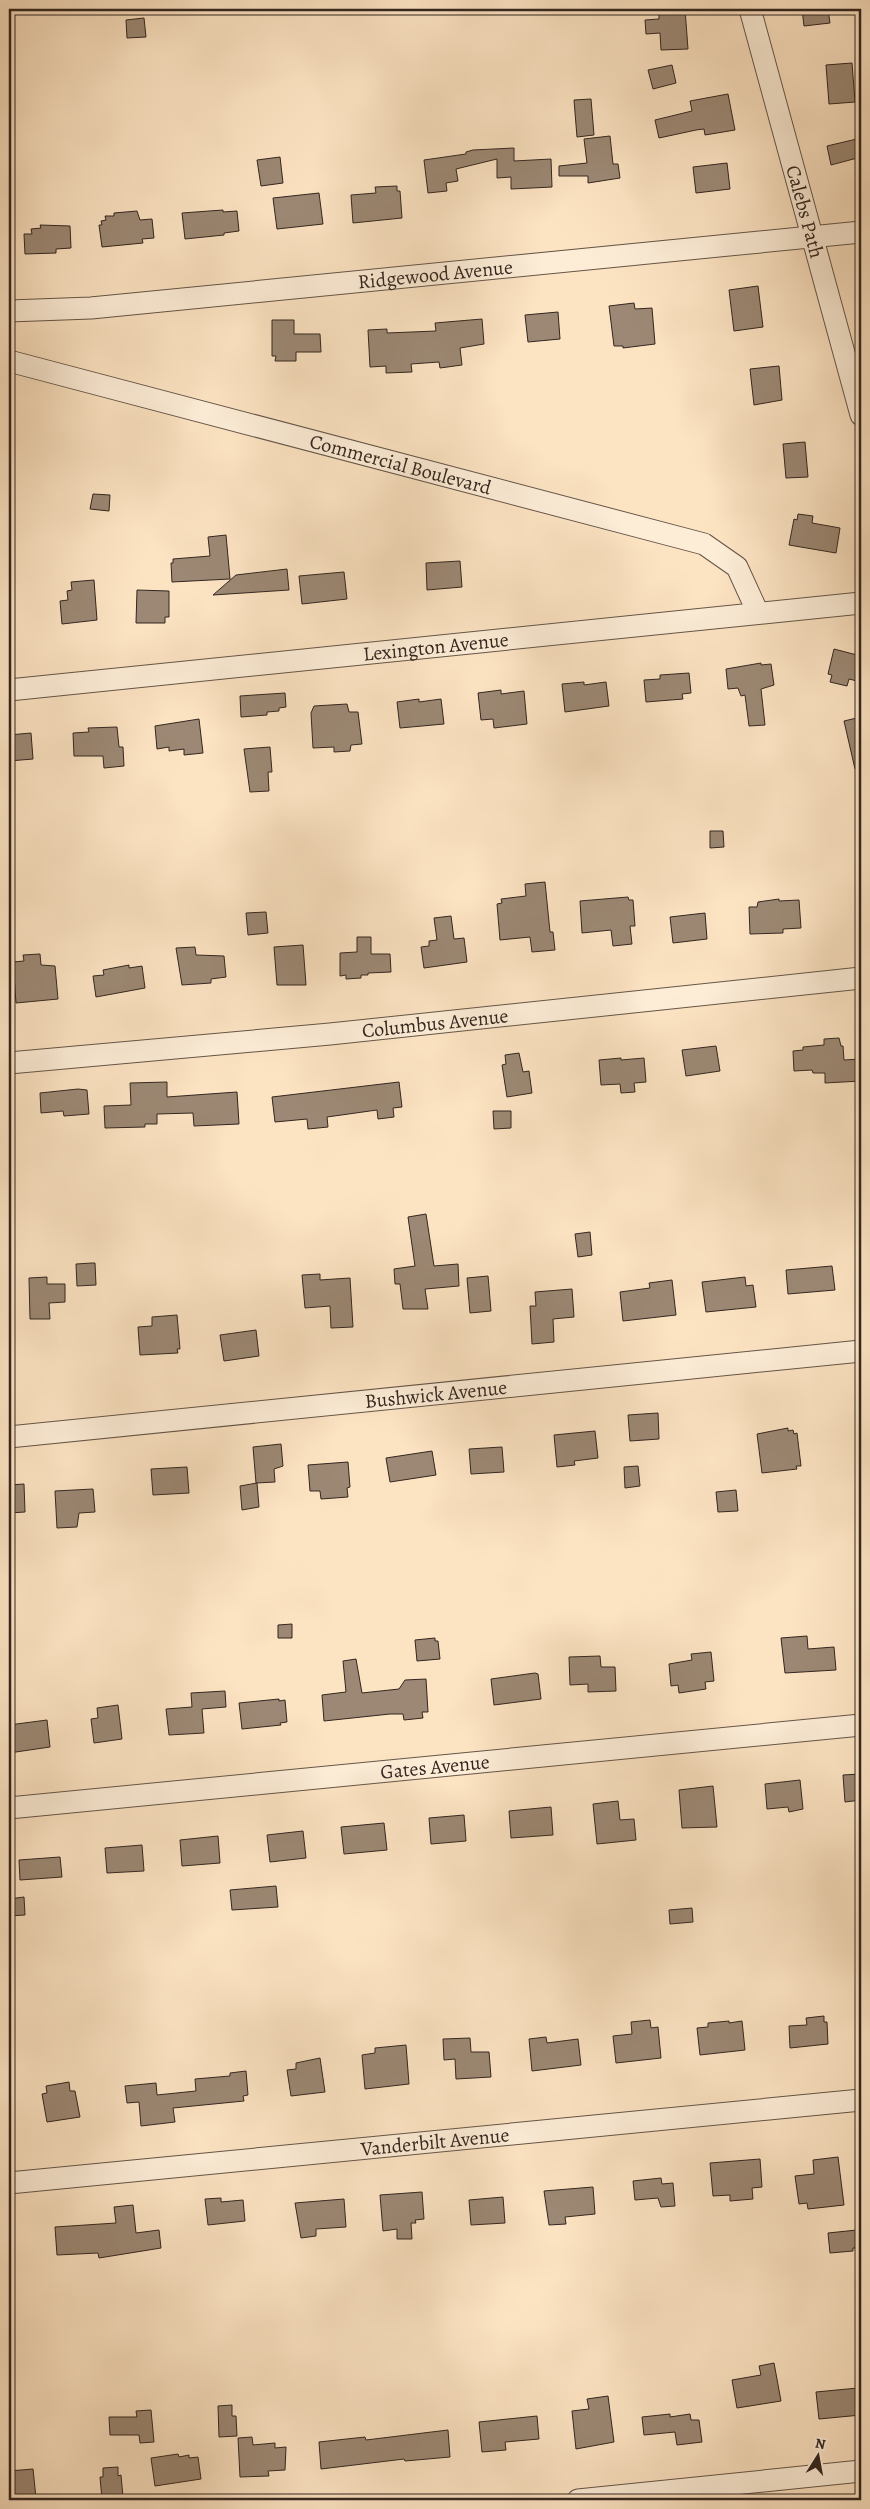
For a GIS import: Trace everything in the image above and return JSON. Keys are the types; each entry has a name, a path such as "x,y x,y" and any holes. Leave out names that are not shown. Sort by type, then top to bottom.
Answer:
{"street":[{"name":"Calebs Path","path":"750,9 861,415"},
{"name":"Ridgewood Avenue","path":"9,311 91,308 861,232"},
{"name":"Commercial Boulevard","path":"9,361 704,544 737,567 758,613"},
{"name":"Lexington Avenue","path":"9,690 861,603"},
{"name":"Columbus Avenue","path":"9,1063 320,1034 861,978"},
{"name":"Bushwick Avenue","path":"9,1437 861,1351"},
{"name":"Gates Avenue","path":"9,1808 861,1725"},
{"name":"Vanderbilt Avenue","path":"9,2183 861,2100"},
{"path":"578,2500 658,2496 861,2471"}],"building":[{"path":"662,9 685,9 688,49 661,50 660,33 646,34 645,20 659,19 659,11"},
{"path":"802,9 828,9 830,23 804,26"},
{"path":"144,18 146,37 127,38 126,20"},
{"path":"852,63 855,102 829,104 826,65"},
{"path":"672,65 676,83 653,89 648,70"},
{"path":"728,94 735,130 705,135 704,129 659,138 655,120 692,111 690,101"},
{"path":"591,99 594,135 577,137 574,100"},
{"path":"610,136 613,164 618,164 620,178 588,183 588,176 559,176 559,166 587,163 584,139"},
{"path":"861,138 861,157 831,165 827,146"},
{"path":"514,148 514,161 551,159 552,187 511,189 511,177 497,178 497,159 456,169 458,181 446,183 447,191 428,193 424,160 466,154 466,152 473,150"},
{"path":"280,157 283,183 261,186 257,160"},
{"path":"727,163 730,189 696,193 693,167"},
{"path":"397,186 397,191 400,191 402,218 353,223 351,195 376,193 375,187"},
{"path":"319,193 323,224 277,229 273,198"},
{"path":"223,210 223,212 237,211 239,231 224,233 224,235 185,239 182,213"},
{"path":"137,211 140,220 152,219 154,238 142,239 143,243 102,247 99,225 102,225 101,221 106,220 105,216 114,216 114,213"},
{"path":"40,225 70,226 71,248 56,249 56,253 25,254 24,234 32,234 31,229 41,228"},
{"path":"758,286 763,327 734,331 729,290"},
{"path":"634,303 635,309 652,308 655,344 623,348 623,346 614,346 609,306"},
{"path":"558,312 560,339 528,342 525,315"},
{"path":"482,319 484,344 460,348 462,365 440,368 439,362 411,364 412,372 386,373 386,366 370,367 368,330 387,329 387,333 436,331 435,323"},
{"path":"272,320 294,320 294,334 320,334 321,352 296,352 296,361 275,361 276,356 272,356"},
{"path":"779,366 782,400 754,405 750,369"},
{"path":"805,442 808,477 786,478 783,444"},
{"path":"93,494 110,495 109,511 90,509"},
{"path":"798,514 813,516 812,523 840,528 836,553 789,545 794,519 797,520"},
{"path":"226,535 230,579 172,582 171,563 173,563 173,559 210,556 208,537"},
{"path":"460,561 462,587 427,590 426,563"},
{"path":"287,569 289,590 213,595 236,575"},
{"path":"344,572 347,599 302,604 299,576"},
{"path":"94,580 97,620 62,624 60,601 68,600 67,591 72,590 71,582"},
{"path":"137,590 169,591 169,617 165,617 165,623 136,623"},
{"path":"834,649 861,656 861,682 849,679 847,686 830,682 832,675 828,674"},
{"path":"761,663 761,665 771,664 774,685 761,689 765,725 749,726 745,695 741,696 738,688 728,689 726,669"},
{"path":"689,673 691,693 682,694 683,699 646,702 644,680 660,679 660,675"},
{"path":"584,682 584,685 606,682 609,706 565,712 562,684"},
{"path":"501,690 501,694 524,691 527,724 494,728 493,719 481,720 478,693"},
{"path":"285,693 286,707 279,708 279,711 267,712 267,715 241,717 240,696"},
{"path":"419,699 419,702 441,699 444,724 400,728 397,702"},
{"path":"347,704 349,712 358,712 362,744 351,745 350,751 334,752 334,747 313,748 311,713 314,706"},
{"path":"861,717 861,769 855,769 844,721"},
{"path":"199,719 203,753 184,755 184,749 169,751 169,747 157,749 155,726"},
{"path":"117,727 119,747 123,747 124,766 104,768 103,756 74,756 73,733 89,732 88,728"},
{"path":"31,733 33,759 9,761 9,735"},
{"path":"270,747 272,772 268,772 269,791 250,792 244,749"},
{"path":"710,831 723,831 724,847 710,848"},
{"path":"545,882 550,932 553,932 555,950 532,952 530,937 500,940 497,904 502,903 501,899 526,896 525,884"},
{"path":"628,897 629,900 633,900 635,926 630,926 632,944 613,946 611,930 582,933 580,901"},
{"path":"779,899 779,901 799,900 801,928 783,929 783,933 750,934 749,907 757,907 758,902"},
{"path":"266,912 268,933 248,935 246,913"},
{"path":"705,913 707,939 673,943 670,917"},
{"path":"451,916 454,939 464,938 467,962 424,968 421,947 429,946 429,941 437,940 434,918"},
{"path":"357,937 371,937 371,954 390,954 391,972 368,973 368,975 361,975 361,978 346,979 346,975 340,976 340,953 357,952"},
{"path":"303,945 306,985 277,985 274,947"},
{"path":"195,947 196,955 224,956 226,977 211,979 211,983 182,985 176,948"},
{"path":"40,954 41,965 55,966 58,999 16,1003 13,962 24,961 23,955"},
{"path":"129,965 129,968 142,966 145,988 96,997 93,976 104,975 103,970"},
{"path":"839,1038 841,1046 843,1046 844,1060 861,1059 861,1081 825,1083 825,1073 813,1073 812,1070 794,1071 793,1051 803,1050 803,1047 824,1045 824,1039"},
{"path":"716,1046 720,1071 686,1076 682,1050"},
{"path":"519,1053 523,1072 529,1071 532,1093 507,1097 502,1065 506,1064 505,1055"},
{"path":"621,1058 621,1060 644,1058 646,1082 634,1083 635,1092 621,1093 620,1084 601,1085 599,1060"},
{"path":"167,1082 167,1097 237,1092 239,1124 194,1126 193,1113 157,1114 157,1124 145,1124 145,1127 105,1128 104,1106 131,1105 130,1083"},
{"path":"399,1082 402,1107 393,1108 394,1117 378,1119 377,1110 327,1117 328,1127 308,1129 307,1119 275,1122 272,1097"},
{"path":"78,1089 87,1090 89,1114 64,1116 63,1111 41,1113 40,1093"},
{"path":"493,1111 511,1111 511,1128 494,1129"},
{"path":"426,1214 434,1266 458,1264 459,1286 425,1289 428,1309 403,1309 400,1284 395,1284 394,1269 415,1266 408,1217"},
{"path":"590,1232 592,1255 578,1257 575,1234"},
{"path":"95,1263 96,1285 77,1286 76,1264"},
{"path":"832,1266 835,1290 788,1294 786,1270"},
{"path":"320,1274 320,1280 350,1278 353,1327 331,1328 330,1306 305,1308 302,1275"},
{"path":"488,1276 491,1311 470,1313 467,1278"},
{"path":"47,1277 47,1284 65,1284 65,1302 49,1303 50,1319 30,1319 29,1278"},
{"path":"745,1277 746,1286 753,1285 756,1307 706,1312 702,1282"},
{"path":"672,1280 676,1315 623,1321 620,1292 650,1288 649,1283"},
{"path":"572,1289 574,1317 553,1319 554,1342 532,1344 530,1306 536,1306 535,1292"},
{"path":"177,1315 180,1349 177,1349 178,1353 140,1355 138,1327 152,1326 152,1317"},
{"path":"256,1330 259,1356 224,1361 220,1335"},
{"path":"658,1413 659,1439 630,1441 628,1415"},
{"path":"788,1428 788,1431 793,1430 794,1434 797,1433 801,1466 796,1466 797,1469 762,1473 757,1434"},
{"path":"595,1431 598,1458 574,1461 575,1465 557,1467 554,1435"},
{"path":"281,1444 283,1466 274,1469 275,1482 256,1483 253,1447"},
{"path":"502,1447 504,1472 471,1474 469,1449"},
{"path":"432,1451 436,1475 390,1482 386,1458"},
{"path":"348,1462 350,1487 347,1488 348,1497 321,1499 320,1491 310,1491 308,1465"},
{"path":"638,1466 640,1486 625,1488 624,1467"},
{"path":"187,1467 189,1493 153,1495 151,1469"},
{"path":"257,1483 259,1507 242,1510 240,1486"},
{"path":"24,1484 25,1512 9,1513 9,1485"},
{"path":"93,1489 95,1512 79,1513 77,1527 57,1528 55,1491"},
{"path":"736,1490 738,1511 718,1512 716,1492"},
{"path":"292,1624 292,1638 278,1638 278,1625"},
{"path":"807,1636 808,1649 834,1647 836,1670 785,1673 781,1638"},
{"path":"435,1638 435,1641 438,1641 440,1659 417,1661 415,1640"},
{"path":"711,1652 714,1681 705,1682 706,1689 679,1693 678,1685 671,1686 669,1664 692,1660 691,1654"},
{"path":"600,1656 601,1667 615,1667 616,1691 588,1692 588,1684 570,1685 569,1657"},
{"path":"356,1659 362,1693 399,1689 405,1680 426,1679 428,1712 422,1712 423,1718 404,1720 403,1714 390,1714 324,1721 322,1695 346,1692 343,1661"},
{"path":"538,1674 541,1699 494,1705 491,1679"},
{"path":"225,1691 226,1707 202,1709 204,1733 169,1735 166,1709 192,1707 191,1693"},
{"path":"279,1699 279,1701 285,1700 287,1722 280,1723 281,1725 242,1729 239,1703"},
{"path":"118,1705 122,1739 94,1743 91,1719 98,1718 97,1708"},
{"path":"47,1720 50,1747 9,1753 9,1725"},
{"path":"861,1774 861,1800 845,1802 843,1775"},
{"path":"800,1780 803,1809 789,1812 788,1807 767,1809 765,1784"},
{"path":"713,1786 717,1827 682,1828 679,1790"},
{"path":"618,1801 620,1820 634,1819 636,1840 597,1844 593,1804"},
{"path":"551,1807 553,1835 511,1838 509,1811"},
{"path":"464,1815 466,1841 431,1844 429,1818"},
{"path":"384,1823 387,1850 344,1854 341,1827"},
{"path":"303,1831 306,1858 270,1862 267,1835"},
{"path":"218,1836 220,1863 182,1866 180,1840"},
{"path":"142,1845 144,1871 107,1873 105,1848"},
{"path":"60,1857 62,1877 20,1880 19,1860"},
{"path":"276,1886 278,1907 232,1910 230,1890"},
{"path":"24,1897 25,1915 9,1916 9,1899"},
{"path":"692,1908 693,1922 670,1924 669,1910"},
{"path":"824,2016 824,2022 827,2022 828,2044 790,2048 789,2026 807,2025 806,2018"},
{"path":"650,2020 651,2028 658,2027 661,2058 616,2063 613,2036 632,2034 631,2022"},
{"path":"729,2021 729,2023 742,2021 745,2050 700,2055 697,2028 708,2027 708,2023"},
{"path":"546,2037 547,2043 578,2039 581,2065 532,2071 529,2039"},
{"path":"470,2038 471,2052 489,2052 491,2077 456,2079 455,2059 444,2060 443,2039"},
{"path":"406,2045 409,2084 365,2089 362,2055 375,2053 375,2048"},
{"path":"320,2058 325,2092 291,2096 287,2070 296,2069 296,2063"},
{"path":"246,2071 248,2095 243,2096 244,2101 173,2108 175,2122 141,2126 139,2102 127,2103 125,2086 156,2083 157,2095 196,2091 195,2079 230,2076 230,2073"},
{"path":"69,2082 70,2091 75,2091 80,2117 47,2122 42,2094 47,2093 46,2086"},
{"path":"838,2157 844,2205 808,2209 807,2203 799,2204 795,2176 814,2174 813,2160"},
{"path":"760,2159 762,2187 752,2188 753,2199 730,2201 730,2195 713,2196 710,2163"},
{"path":"661,2178 662,2184 673,2183 675,2206 661,2207 658,2198 635,2200 633,2181"},
{"path":"593,2187 595,2214 565,2217 566,2224 549,2225 544,2191"},
{"path":"422,2192 424,2219 415,2220 416,2223 411,2223 412,2239 397,2239 397,2229 383,2231 380,2195"},
{"path":"503,2197 505,2223 471,2225 469,2200"},
{"path":"221,2198 221,2202 243,2200 245,2221 208,2225 205,2199"},
{"path":"344,2199 346,2227 316,2229 316,2236 301,2238 295,2203"},
{"path":"133,2205 136,2233 159,2230 161,2248 99,2258 98,2253 57,2255 55,2227 116,2223 114,2207"},
{"path":"857,2230 858,2248 853,2248 853,2251 830,2253 828,2233"},
{"path":"774,2363 781,2401 737,2408 732,2380 761,2375 759,2366"},
{"path":"858,2388 861,2415 819,2419 816,2392"},
{"path":"608,2396 614,2442 576,2449 572,2411 589,2409 587,2399"},
{"path":"232,2405 232,2416 236,2416 237,2436 219,2437 218,2406"},
{"path":"151,2410 154,2442 140,2443 139,2435 110,2435 109,2417 137,2417 136,2411"},
{"path":"670,2414 670,2417 690,2414 691,2420 699,2420 702,2442 677,2445 675,2432 644,2435 642,2417"},
{"path":"537,2416 539,2439 505,2442 506,2450 482,2452 479,2422"},
{"path":"448,2430 450,2457 405,2461 404,2459 321,2469 319,2442 365,2437 366,2440"},
{"path":"252,2437 253,2445 275,2443 275,2448 286,2447 285,2470 268,2471 269,2476 240,2477 238,2438"},
{"path":"178,2454 179,2457 189,2455 189,2458 198,2457 201,2479 155,2486 151,2458"},
{"path":"118,2467 118,2476 121,2475 123,2497 102,2499 100,2477 103,2477 103,2468"},
{"path":"33,2469 36,2498 9,2500 9,2471"}]}
